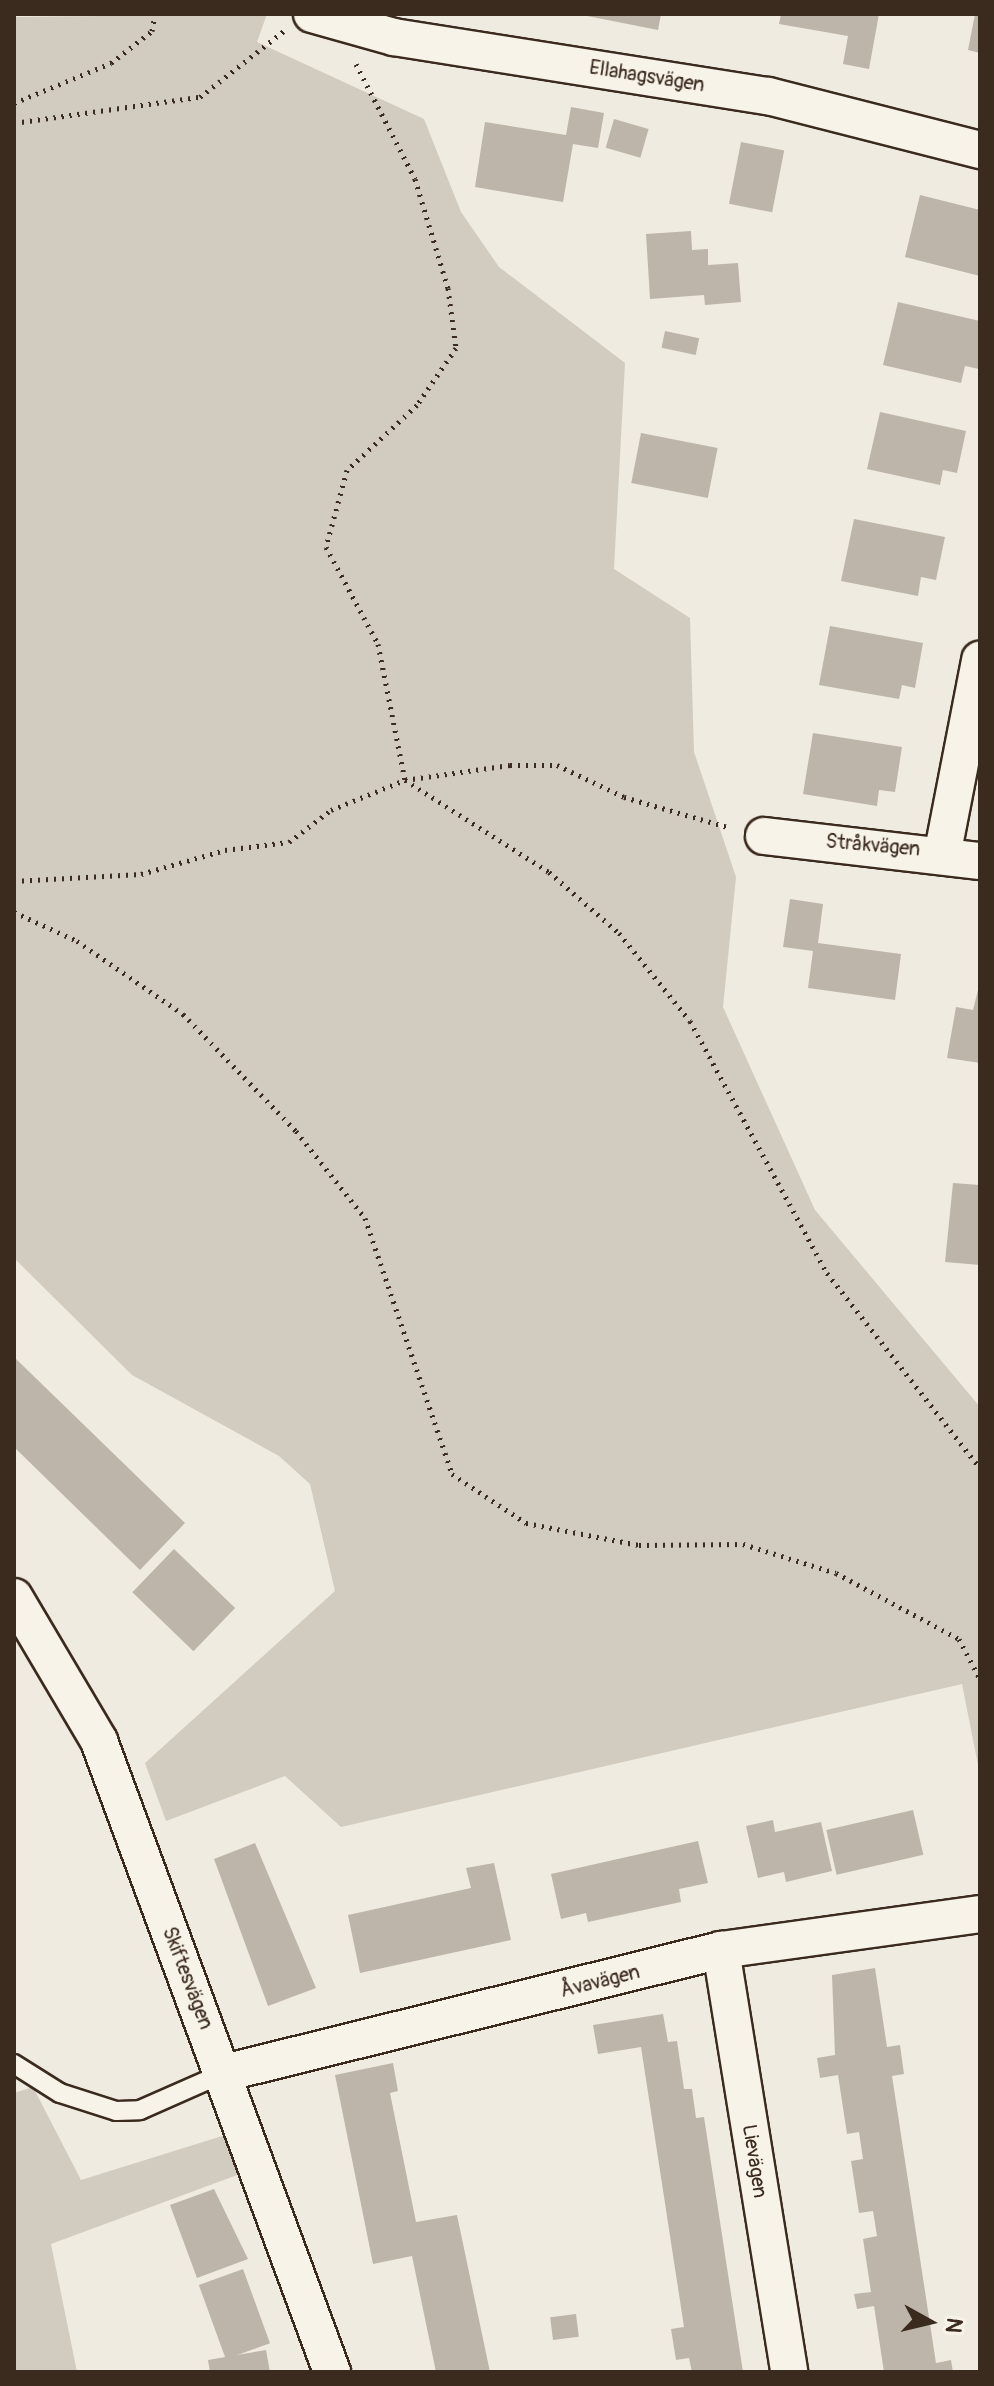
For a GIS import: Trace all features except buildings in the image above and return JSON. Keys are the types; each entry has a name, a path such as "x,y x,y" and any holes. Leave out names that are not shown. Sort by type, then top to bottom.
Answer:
{"street":[{"name":"Ellahagsvägen","path":"313,19 396,26 768,96 980,150"},
{"path":"943,851 980,660"},
{"name":"Stråkvägen","path":"764,836 943,851 980,861"},
{"name":"Skiftesvägen","path":"14,1597 99,1741 332,2372"},
{"name":"Åvavägen","path":"224,2073 721,1950 980,1914"},
{"name":"Lievägen","path":"721,1950 789,2372"}],"lane":[{"path":"14,2064 60,2093 116,2111 140,2110 224,2073"}],"path":[{"path":"14,103 111,63 152,31 155,14"},
{"path":"14,123 200,97 313,19 415,179 448,288 456,348 417,405 347,470 326,547 378,644 405,780 549,872 619,933 690,1021 827,1273 980,1468"},
{"path":"14,881 141,874 225,850 289,842 331,810 405,780 557,765 624,797 764,836"},
{"path":"14,912 77,941 183,1014 296,1131 355,1206 452,1474 526,1523 639,1545 743,1544 836,1573 959,1639 980,1679"}],"shaded area":[{"path":"267,14 257,42 424,119 461,212 499,267 625,363 614,569 690,618 694,752 736,877 723,1007 815,1210 980,1407 980,1775 962,1684 341,1827 285,1776 166,1821 145,1763 335,1591 310,1484 279,1456 132,1375 14,1258 14,17"},
{"path":"33,2087 81,2180 235,2132 248,2171 51,2244 77,2372 14,2372 14,2093"}]}
